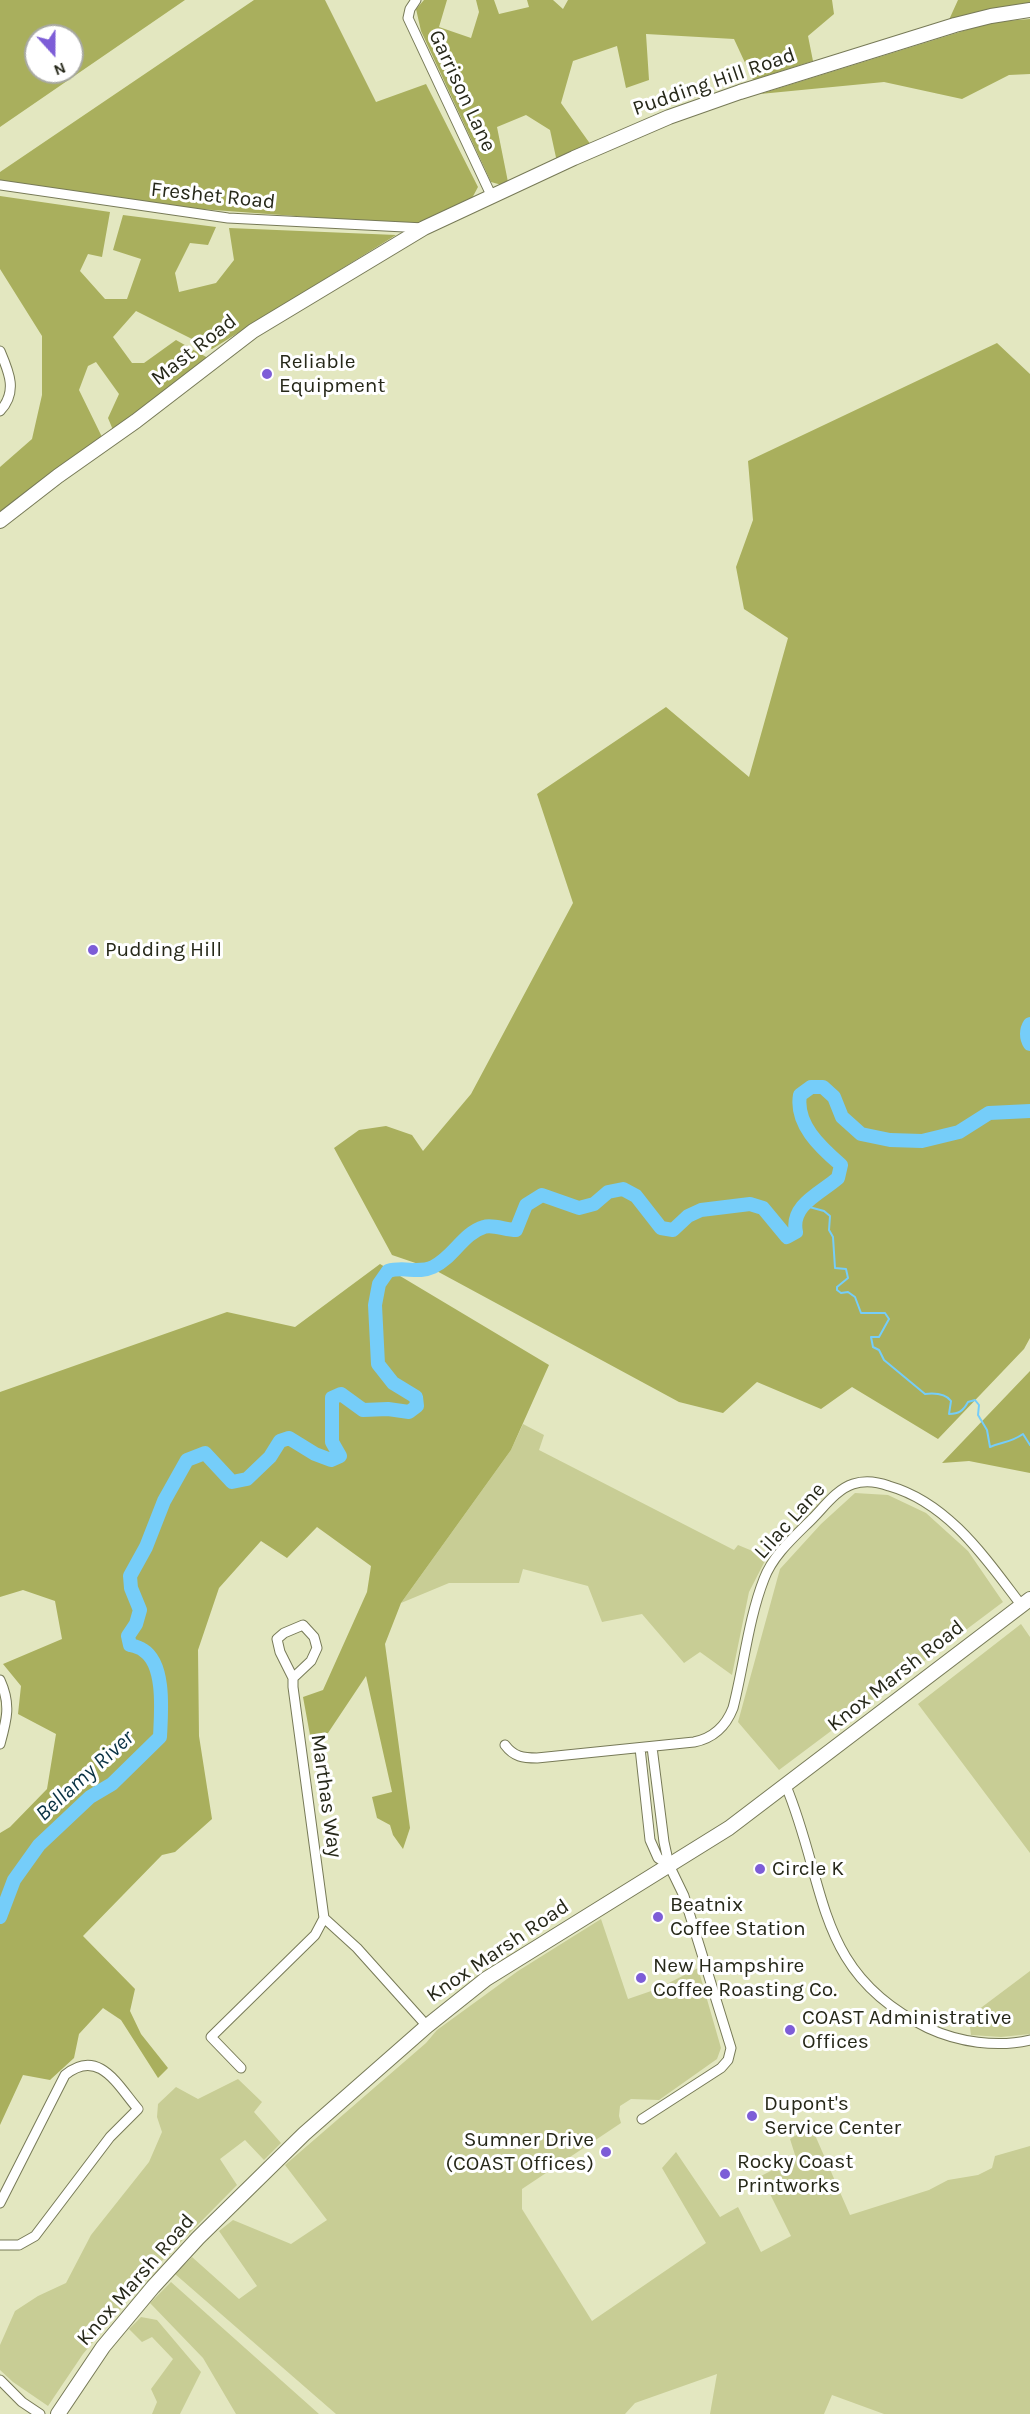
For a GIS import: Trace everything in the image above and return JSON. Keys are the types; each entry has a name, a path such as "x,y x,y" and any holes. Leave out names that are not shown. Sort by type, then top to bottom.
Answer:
{"main road":[{"name":"Pudding Hill Road","path":"424,228 643,128 740,92 955,25 1030,10"},
{"name":"Mast Road","path":"0,521 58,476 136,421 253,330 424,228"},
{"name":"Knox Marsh Road","path":"58,2414 103,2347 190,2246 304,2134 427,2026 486,1979 729,1828 1026,1602"}],"street":[{"name":"Garrison Lane","path":"416,0 410,9 408,18 492,197"},
{"name":"Freshet Road","path":"0,185 228,218 424,228"},
{"path":"0,351 11,384 8,400 0,411"},
{"name":"Lilac Lane","path":"505,1745 514,1754 527,1758 652,1747 704,1740 724,1725 733,1708 760,1591 767,1571 778,1555 829,1502 852,1484 861,1482 882,1484 921,1499 963,1533 1026,1602"},
{"name":"Marthas Way","path":"293,1678 312,1661 317,1648 314,1638 303,1625 284,1633 277,1639 280,1652 293,1678 324,1918"},
{"path":"0,1680 7,1696 7,1706 0,1744"},
{"path":"642,2119 721,2068 731,2052 684,1896 669,1865 652,1747"},
{"path":"640,1748 650,1840 658,1858 669,1865"},
{"path":"786,1786 803,1829 831,1928 847,1961 871,1990 908,2018 951,2036 987,2043 1030,2040"},
{"path":"241,2068 212,2037 315,1935 324,1918 357,1948 427,2026"},
{"path":"0,2203 60,2083 73,2069 87,2064 105,2071 138,2109 98,2152 35,2236 19,2245 0,2246"},
{"path":"0,2380 22,2402 40,2414"}],"green space":[{"path":"0,0 185,0 84,69 84,24 24,24 24,84 63,84 0,127"},
{"path":"254,0 325,0 376,102 426,84 478,187 471,200 418,225 173,207 0,181 0,172"},
{"path":"424,0 447,0 439,27 471,38 479,12 476,0 494,0 499,14 529,7 527,0 553,0 563,9 568,0 832,0 834,14 808,36 813,61 753,80 734,39 646,34 649,80 626,88 617,46 573,61 561,103 591,145 557,162 550,130 526,115 497,127 509,187 491,182 421,31 416,9"},
{"path":"958,0 1030,0 1030,9 948,22"},
{"path":"1030,19 1030,74 1009,75 962,99 884,82 760,94 992,22"},
{"path":"0,196 110,212 102,257 88,254 80,271 105,299 127,299 141,259 113,250 123,215 216,227 208,245 190,243 175,273 179,292 216,283 234,260 229,228 396,235 212,349 136,311 113,337 132,363 144,363 176,340 208,358 113,430 108,418 119,394 96,362 88,366 79,390 102,437 0,514 0,467 32,439 42,395 42,336 0,269"},
{"path":"997,343 1030,374 1030,1338 1024,1349 938,1439 852,1387 821,1409 757,1382 723,1413 679,1402 433,1269 392,1255 334,1148 359,1130 386,1126 412,1135 423,1151 471,1094 573,903 537,794 666,707 749,777 788,638 744,609 736,567 753,520 748,461"},
{"path":"380,1264 549,1365 511,1450 401,1603 385,1644 410,1828 403,1849 393,1835 390,1825 377,1818 372,1797 392,1792 366,1676 328,1733 310,1735 303,1697 323,1690 367,1592 371,1566 317,1527 287,1558 261,1541 219,1588 198,1650 199,1736 212,1819 175,1852 162,1855 83,1936 135,1989 130,2011 141,2034 168,2068 158,2078 121,2020 103,2008 79,2034 74,2058 50,2080 23,2075 0,2125 0,1833 10,1827 47,1789 56,1734 18,1714 21,1686 3,1664 62,1639 55,1601 23,1590 0,1597 0,1392 227,1312 295,1327"},
{"path":"1030,1371 1030,1473 969,1461 942,1463"},
{"path":"523,1424 544,1435 539,1450 734,1550 738,1545 767,1557 749,1592 732,1675 700,1652 684,1663 642,1614 602,1622 588,1586 523,1569 519,1583 449,1583 401,1603 511,1450"},
{"path":"855,1493 888,1495 926,1513 968,1551 1003,1602 779,1770 738,1722 780,1569 821,1524"},
{"path":"1021,1624 1030,1637 1030,1853 918,1704"},
{"path":"601,1919 628,1999 657,1989 698,1968 721,2048 717,2059 659,2100 631,2099 620,2106 621,2123 522,2189 522,2209 592,2321 706,2243 662,2168 676,2152 720,2217 738,2207 761,2252 791,2236 761,2176 796,2158 790,2139 811,2126 850,2215 929,2190 948,2180 978,2175 992,2168 995,2156 1030,2146 1030,2414 884,2414 832,2395 824,2414 710,2414 717,2374 635,2403 625,2414 336,2414 175,2274 192,2257 239,2299 257,2286 219,2231 233,2220 291,2244 327,2220 285,2165 426,2043 437,2030 518,1971"},
{"path":"1030,1971 1030,2034 1001,2037 971,2035 969,2020 978,2010"},
{"path":"238,2079 262,2102 254,2112 281,2143 264,2160 245,2140 220,2159 237,2185 155,2268 83,2354 48,2406 0,2370 0,2345 15,2311 38,2296 66,2283 91,2235 149,2162 162,2132 157,2117 158,2104 176,2087 198,2099"},
{"path":"171,2282 319,2414 236,2414 203,2358 150,2303"},
{"path":"141,2317 157,2320 201,2372 180,2414 152,2414 157,2402 151,2389 173,2359 152,2337 142,2342 129,2329"}],"waterway":[{"name":"Bellamy River","path":"1030,1024 1027,1034 1030,1044"},
{"name":"Bellamy River","path":"0,1917 14,1880 39,1845 90,1797 112,1784 160,1737 161,1690 156,1666 143,1650 130,1645 128,1636 136,1624 140,1610 131,1588 130,1576 146,1547 164,1501 187,1460 205,1453 232,1482 247,1479 270,1457 280,1441 289,1438 315,1454 331,1460 340,1456 332,1442 332,1398 341,1394 363,1410 388,1409 409,1412 417,1406 416,1397 393,1383 378,1364 375,1305 379,1284 388,1271 422,1270 433,1267 470,1235 484,1227 516,1230 526,1205 542,1195 579,1208 594,1204 608,1192 623,1189 636,1196 661,1228 673,1230 688,1216 701,1210 750,1204 763,1208 787,1237 796,1232 795,1223 802,1207 838,1178 841,1165 817,1143 801,1116 800,1095 811,1087 823,1087 834,1097 842,1117 861,1134 890,1140 922,1141 959,1132 989,1113 1030,1111"},
{"path":"802,1205 824,1211 830,1216 829,1230 833,1237 835,1268 846,1269 848,1278 837,1287 837,1290 841,1293 848,1292 855,1297 861,1313 885,1313 889,1319 879,1337 871,1337 873,1347 879,1350 884,1360 925,1394 939,1394 949,1398 951,1401 949,1414 960,1411 968,1402 975,1400 979,1405 978,1415 987,1430 990,1447 1023,1434 1030,1445"}],"place":[{"name":"Reliable Equipment","path":"267,374"},
{"name":"Pudding Hill","path":"93,950"},
{"name":"Circle K","path":"760,1869"},
{"name":"Beatnix Coffee Station","path":"658,1917"},
{"name":"New Hampshire Coffee Roasting Co.","path":"641,1978"},
{"name":"COAST Administrative Offices","path":"790,2030"},
{"name":"Dupont's Service Center","path":"752,2116"},
{"name":"Sumner Drive (COAST Offices)","path":"606,2152"},
{"name":"Rocky Coast Printworks","path":"725,2174"}]}
